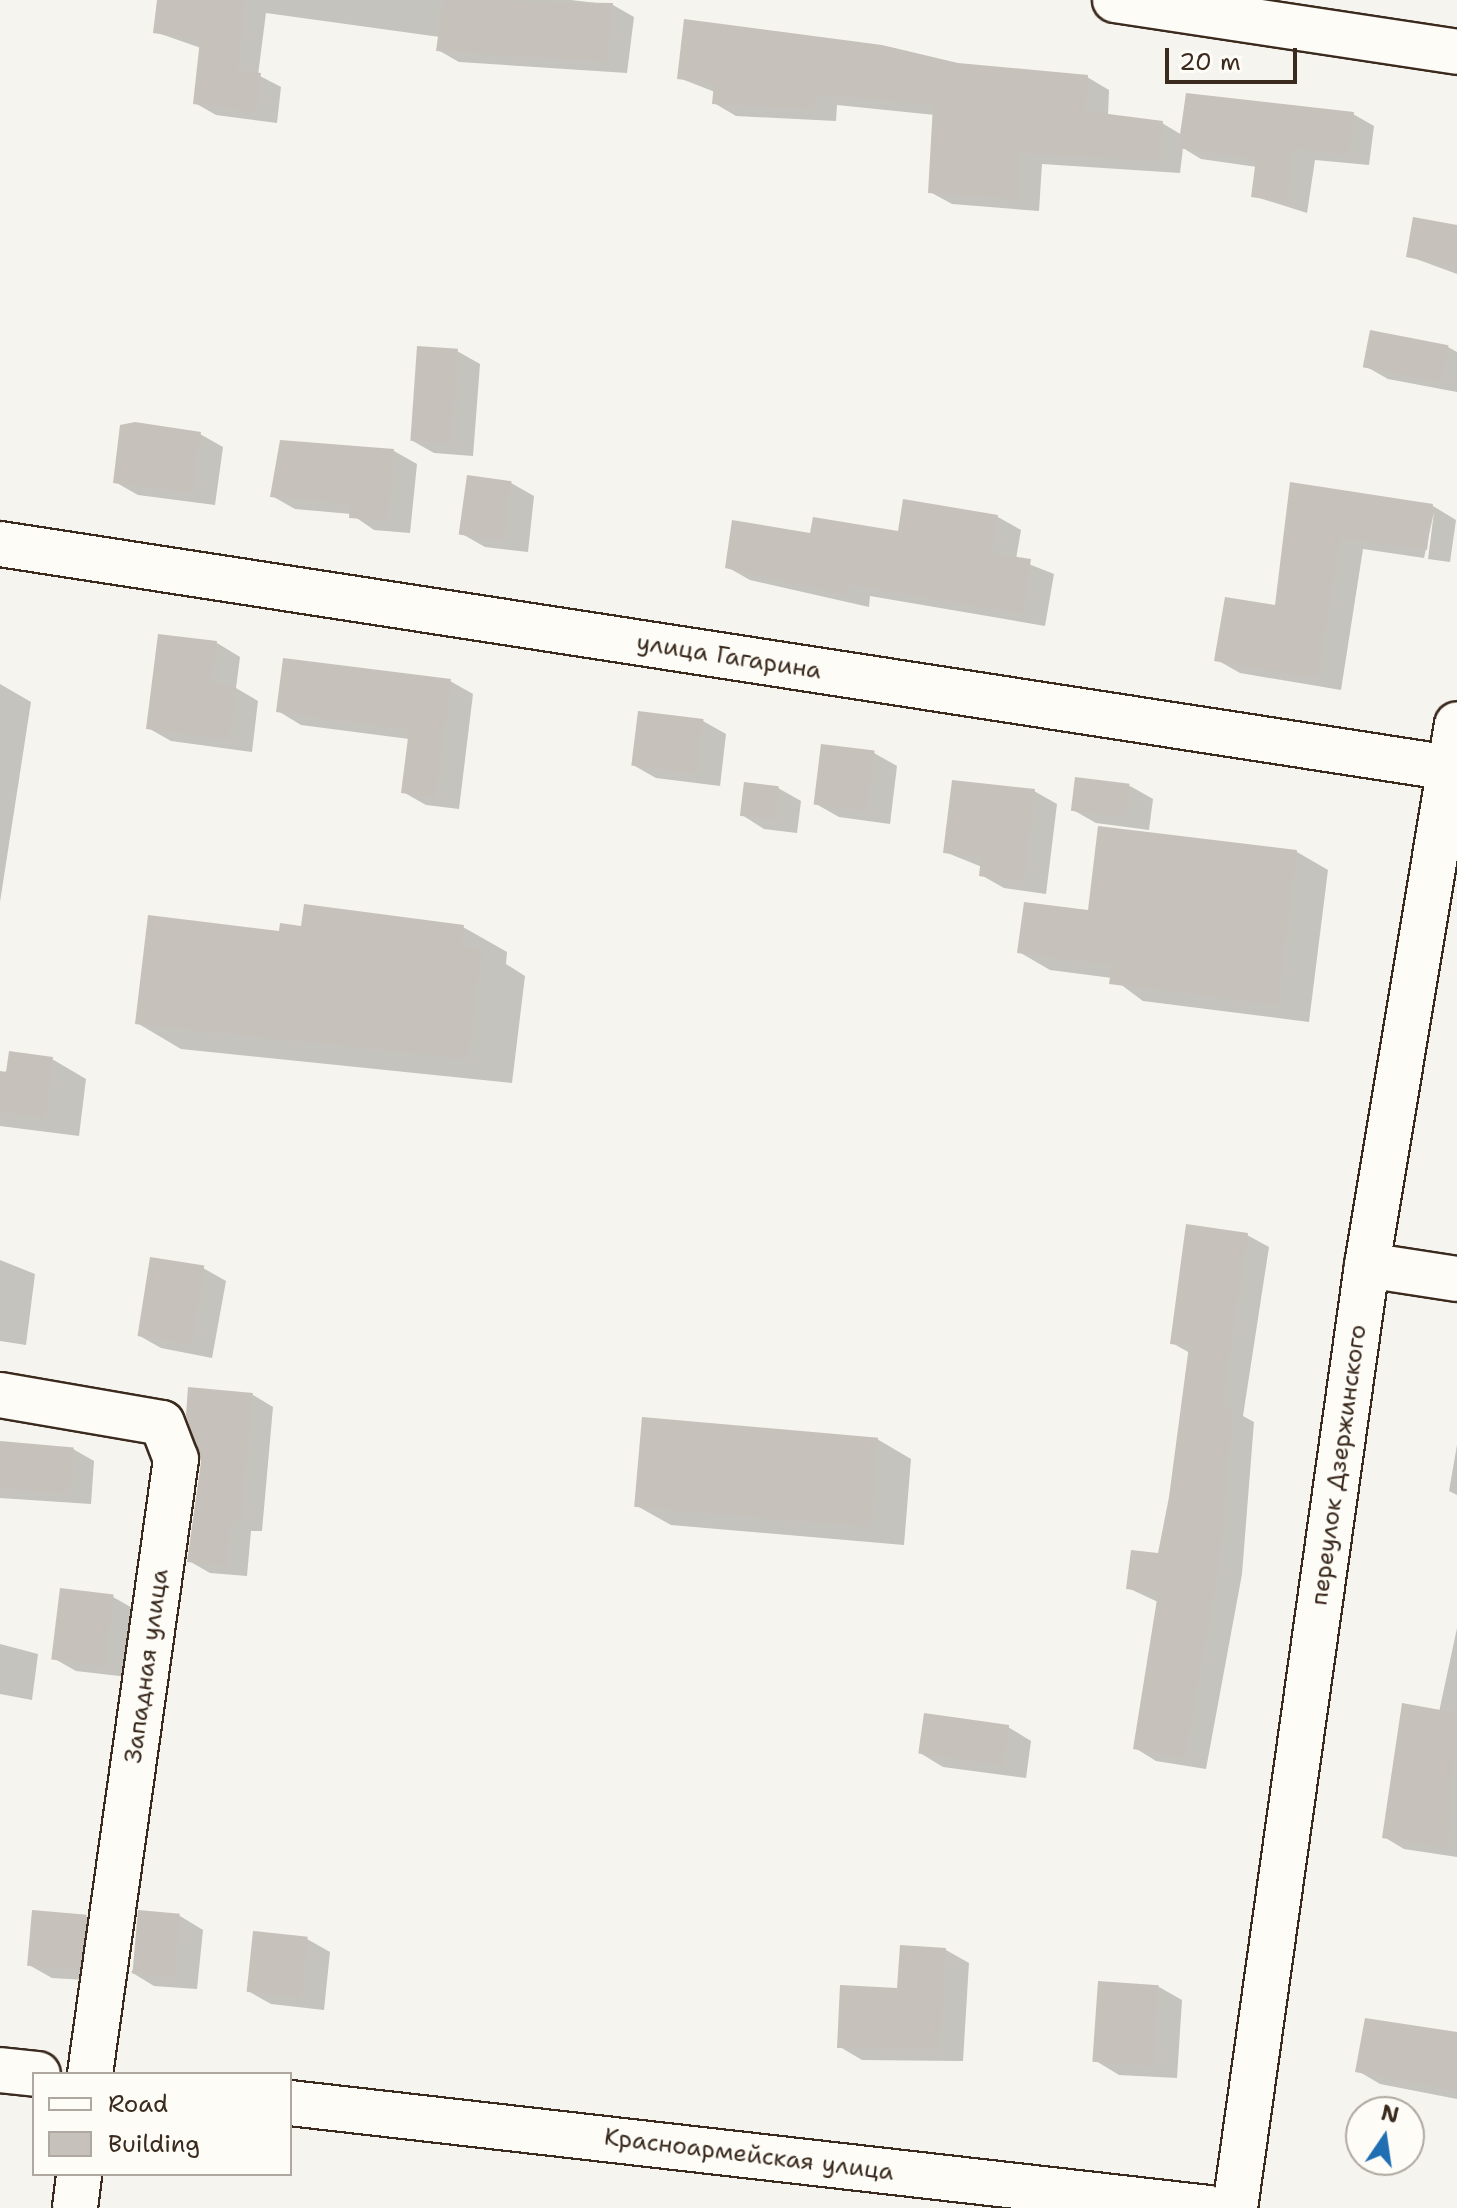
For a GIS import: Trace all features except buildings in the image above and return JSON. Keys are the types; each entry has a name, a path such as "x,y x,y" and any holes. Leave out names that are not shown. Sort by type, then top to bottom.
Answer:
{"street":[{"path":"1115,0 1457,52"},
{"name":"улица Гагарина","path":"0,544 1453,768"},
{"name":"переулок Дзержинского","path":"1235,2208 1367,1265 1453,768 1457,724"},
{"path":"1367,1265 1457,1279"},
{"name":"Западная улица","path":"0,1395 162,1423 176,1459 90,2072"},
{"path":"0,2070 32,2073"},
{"name":"Красноармейская улица","path":"292,2103 1209,2208"},
{"path":"75,2208 79,2176"}]}
